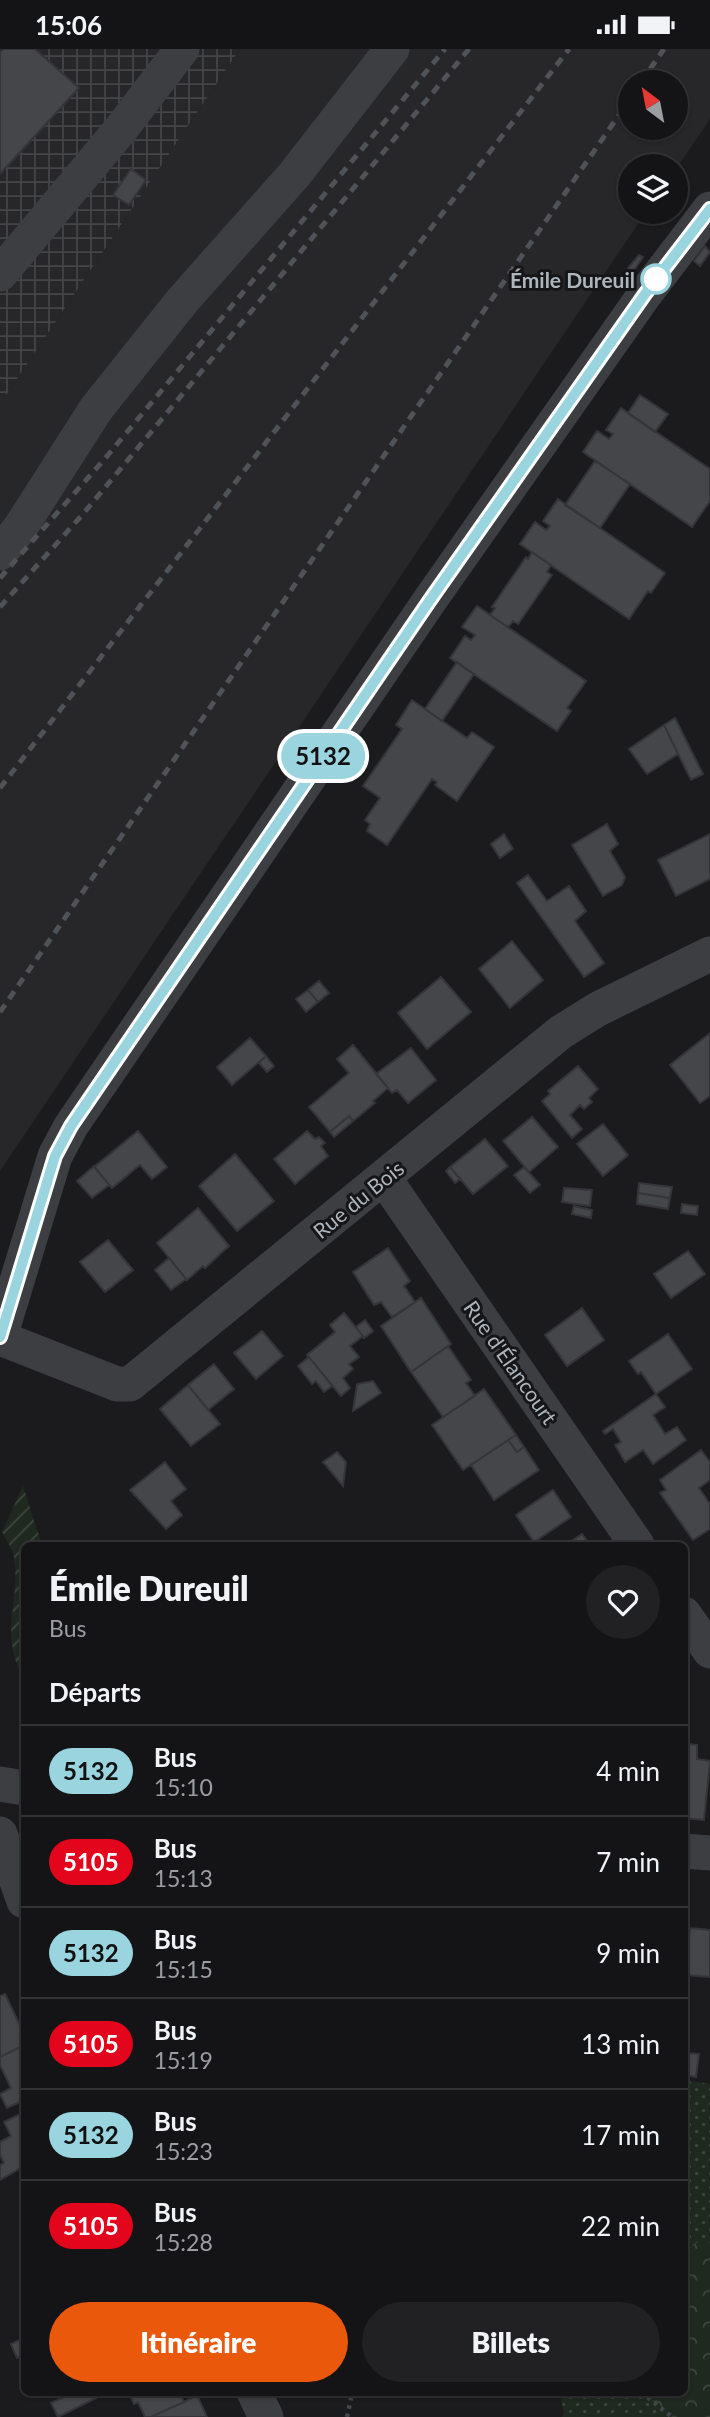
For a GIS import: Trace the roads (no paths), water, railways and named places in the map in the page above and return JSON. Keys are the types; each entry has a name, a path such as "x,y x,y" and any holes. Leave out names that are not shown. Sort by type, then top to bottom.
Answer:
{"street":[{"path":"0,274 121,129 182,49"},
{"path":"0,553 20,529 96,409 183,300 294,176 392,49"},
{"path":"0,1337 55,1156 71,1126 430,600 645,294 710,209"},
{"name":"Rue du Bois","path":"0,1337 117,1384 130,1384 561,1032 598,1009 710,954"},
{"name":"Rue d'Élancourt","path":"384,1178 635,1542"},
{"path":"688,1620 710,1651"},
{"path":"0,1784 21,1788"},
{"path":"0,1834 21,1893"},
{"path":"688,1851 710,1853"},
{"path":"256,2396 266,2417"}],"railway":[{"path":"0,578 108,455 445,49"},
{"path":"0,607 83,514 469,49"},
{"path":"0,788 569,49"},
{"path":"649,70 664,49"},
{"path":"0,1012 618,116"}],"place":[{"name":"Émile Dureuil","path":"656,279"}]}
